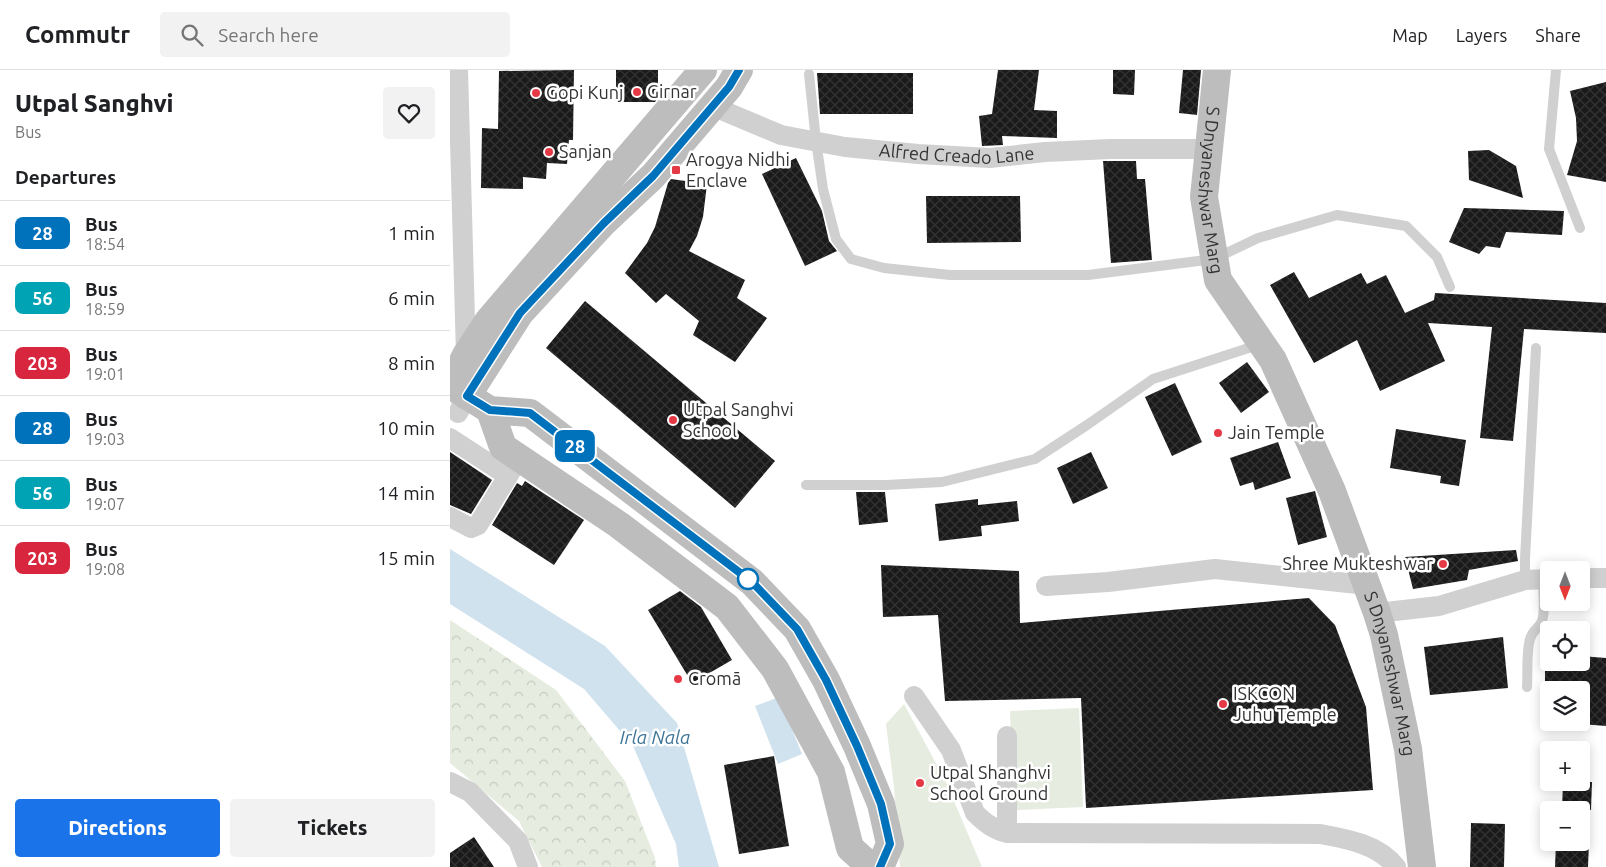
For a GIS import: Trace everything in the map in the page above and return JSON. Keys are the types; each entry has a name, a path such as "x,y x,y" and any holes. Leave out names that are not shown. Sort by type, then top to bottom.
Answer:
{"street":[{"path":"458,70 476,360"},
{"path":"454,409 476,360 489,320 703,70"},
{"name":"S Dnyaneshwar Marg","path":"1217,70 1204,198 1218,280 1273,360 1332,490 1377,613 1384,635 1408,749 1422,867"},
{"path":"476,360 604,223 653,176 727,83"},
{"name":"Alfred Creado Lane","path":"727,83 781,134 845,147 990,158 1045,152 1110,149 1209,149"},
{"path":"454,409 530,413 752,582 797,629 826,680 857,746 881,804 885,855 850,848"},
{"path":"454,409 514,467 619,524 727,608 775,669 831,772 850,848 871,867"},
{"path":"490,410 503,447 514,467"},
{"path":"450,517 466,527 474,528 514,467"},
{"path":"1046,586 1108,582 1215,569 1366,585"},
{"path":"1590,578 1606,578"},
{"path":"1377,613 1439,606 1539,579"},
{"path":"914,696 951,750 976,813 994,829 1007,833 1320,834 1348,839 1376,849 1396,867"},
{"path":"1007,736 1007,833"},
{"path":"450,782 470,792 518,841 528,867"}],"lane":[{"path":"1556,70 1550,149 1580,228"},
{"path":"809,74 823,189 836,239 851,259 884,268 950,275 1088,275 1214,259 1258,238 1337,215 1406,226 1437,257 1450,286"},
{"path":"806,485 886,485 942,482 1035,459 1153,379 1262,343"},
{"path":"1527,687 1528,646 1531,636 1541,624 1543,617 1539,579 1525,559 1536,348"}],"green space":[{"path":"450,620 556,690 625,781 655,858 656,867 542,867 519,821 450,763"},
{"name":"Utpal Shanghvi School Ground","path":"904,704 945,780 982,867 900,867 894,787 886,724"},
{"path":"1079,708 1083,807 1014,810 1010,711"}],"water":[{"name":"Irla Nala","path":"450,549 605,646 677,723 719,867 679,867 676,844 633,746 584,689 450,604"},
{"path":"779,697 802,754 778,764 755,706"}],"building":[{"path":"574,70 573,140 569,140 567,164 547,163 546,179 523,177 523,189 481,188 482,128 498,129 499,71"},
{"name":"Girnar","path":"616,70 658,70 658,98 655,102 616,102"},
{"path":"998,70 1039,70 1034,110 1057,111 1057,138 1002,136 1003,145 982,146 979,116 992,114"},
{"path":"1113,70 1135,70 1134,95 1113,94"},
{"path":"1183,70 1201,70 1197,115 1179,113"},
{"path":"817,73 913,73 913,114 820,114"},
{"path":"1606,82 1606,182 1567,175 1577,141 1576,118 1570,91"},
{"path":"1489,150 1516,166 1523,198 1469,180 1468,151"},
{"path":"796,158 822,211 829,241 837,251 805,266 762,174"},
{"path":"1103,161 1136,161 1137,179 1145,179 1152,260 1111,263"},
{"path":"671,179 707,184 703,217 697,236 689,251 745,280 737,298 767,318 735,362 693,335 699,321 666,294 656,303 625,273 647,243 655,227 668,183"},
{"path":"926,196 1020,196 1021,242 927,243"},
{"path":"1464,208 1564,211 1562,235 1506,232 1500,248 1486,246 1479,254 1449,242"},
{"path":"1294,272 1309,298 1361,273 1367,284 1386,275 1405,313 1434,300 1435,293 1606,303 1606,333 1524,329 1513,441 1480,438 1492,327 1428,323 1445,361 1380,391 1357,340 1314,363 1270,285"},
{"path":"585,301 775,461 735,508 546,348"},
{"path":"1247,362 1269,392 1241,413 1219,383"},
{"path":"1175,383 1202,442 1172,456 1145,397"},
{"path":"1396,429 1466,440 1459,486 1440,483 1441,476 1390,468"},
{"path":"1278,442 1291,478 1255,490 1253,482 1240,486 1230,458"},
{"path":"450,452 492,480 471,514 450,505"},
{"path":"1091,452 1108,488 1073,504 1057,468"},
{"path":"525,481 584,520 554,565 492,525 517,483 522,486"},
{"path":"1315,491 1327,537 1298,545 1286,498"},
{"path":"856,492 885,492 888,522 859,525"},
{"path":"978,499 978,505 1017,501 1019,521 981,526 982,536 939,541 935,504"},
{"path":"1516,550 1518,561 1469,570 1467,580 1413,589 1405,557"},
{"name":"ISKCON Juhu Temple","path":"881,565 1019,571 1020,623 1309,598 1335,625 1366,707 1373,790 1086,808 1081,698 945,701 938,615 883,617"},
{"path":"680,591 701,607 732,660 692,683 648,610"},
{"path":"1503,637 1508,688 1430,695 1424,647"},
{"path":"1590,657 1606,658 1606,726 1590,725 1590,681 1545,681 1545,671 1590,671"},
{"path":"774,756 789,846 739,854 724,765"},
{"path":"1590,782 1592,782 1591,810 1590,801 1562,801 1563,791 1590,791"},
{"path":"1471,823 1505,824 1504,867 1470,867"},
{"path":"474,837 494,867 450,867 450,853"},
{"path":"1556,851 1589,851 1588,867 1555,867"}],"bus line":[{"name":"28","path":"739,70 729,87 653,176 604,223 520,313 467,396 490,410 530,413 752,582 797,629 826,680 857,746 881,804 890,844 880,867"}],"place":[{"name":"Girnar","path":"637,92"},
{"name":"Gopi Kunj","path":"536,93"},
{"name":"Sanjan","path":"549,152"},
{"name":"Arogya Nidhi Enclave","path":"676,170"},
{"name":"Utpal Sanghvi School","path":"673,420"},
{"name":"Jain Temple","path":"1218,433"},
{"name":"Shree Mukteshwar","path":"1443,564"},
{"name":"Cromā","path":"678,679"},
{"name":"ISKCON Juhu Temple","path":"1223,704"},
{"name":"Utpal Shanghvi School Ground","path":"920,783"}]}
